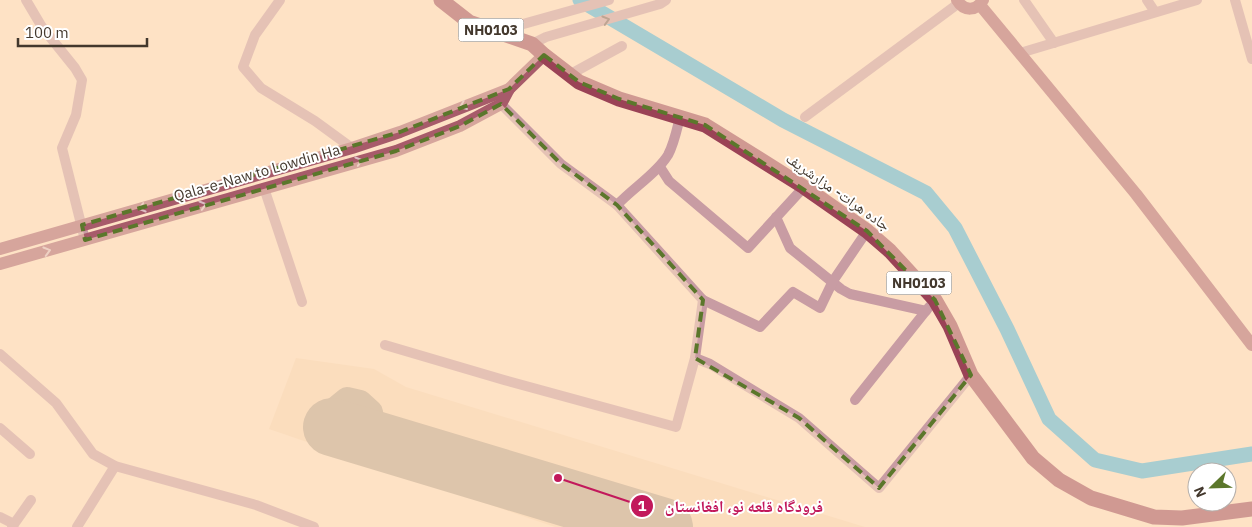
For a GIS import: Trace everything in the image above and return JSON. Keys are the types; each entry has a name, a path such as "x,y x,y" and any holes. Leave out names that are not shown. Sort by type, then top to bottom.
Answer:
{"highway":[{"name":"جاده هرات- مزارشریف","path":"441,0 469,22 532,44 579,82 619,99 705,125 804,187 867,230 890,251 930,305 950,326 971,375 1033,458 1059,480 1091,498 1154,517 1182,518 1252,510"}],"main road":[{"path":"958,2 972,9 982,3 1020,53 1136,194 1252,344"},
{"name":"Qala-e-Naw to Lowdin Ha","path":"0,264 396,151 460,126 501,104 509,89 544,55"},
{"name":"Qala-e-Naw to Lowdin Ha","path":"0,249 352,148 400,132 509,89"},
{"path":"299,163 302,177"}],"street":[{"path":"26,0 42,28 75,68 82,80 76,115 62,148 85,240"},
{"path":"280,0 255,35 243,67 262,88 315,121 352,148"},
{"path":"498,31 608,0"},
{"path":"1024,0 1054,43"},
{"path":"1146,0 1155,12"},
{"path":"1020,53 1197,0"},
{"path":"1235,0 1252,59"},
{"path":"532,44 559,33 663,2"},
{"path":"805,117 958,2"},
{"path":"568,74 622,46"},
{"path":"501,104 560,164 617,205 703,300 760,327 793,292 820,308 833,281 867,230"},
{"path":"617,205 636,186 660,167 669,152 680,117"},
{"path":"660,167 669,181 745,247 752,246 804,187"},
{"path":"264,188 302,302"},
{"path":"776,217 790,248 841,289 850,294 930,305"},
{"path":"385,345 676,428 679,424 695,358 703,300"},
{"path":"856,400 930,305"},
{"path":"0,354 56,403 93,454 115,466 256,505 314,527"},
{"path":"695,358 710,364 799,418 879,488 971,375"},
{"path":"0,428 30,454"},
{"path":"77,527 115,466"},
{"path":"0,517 13,526 31,500"}],"highlighted area":[{"path":"544,55 579,82 619,99 705,125 867,231 935,300 971,375 879,488 799,418 695,358 703,300 617,205 561,164 501,104 460,126 396,151 85,240 82,225 400,132 509,89"}],"shaded area":[{"path":"296,358 374,369 406,387 865,527 555,527 269,429"}],"waterway":[{"path":"580,0 783,120 926,193 955,228 1007,329 1049,419 1095,460 1142,471 1252,454"}],"taxiway":[{"path":"332,427 336,408 347,399 360,402 371,412 373,425 369,438"}],"runway":[{"path":"332,427 664,527"}],"place":[{"name":"فرودگاه قلعه نو، افغانستان","path":"558,478"}]}
